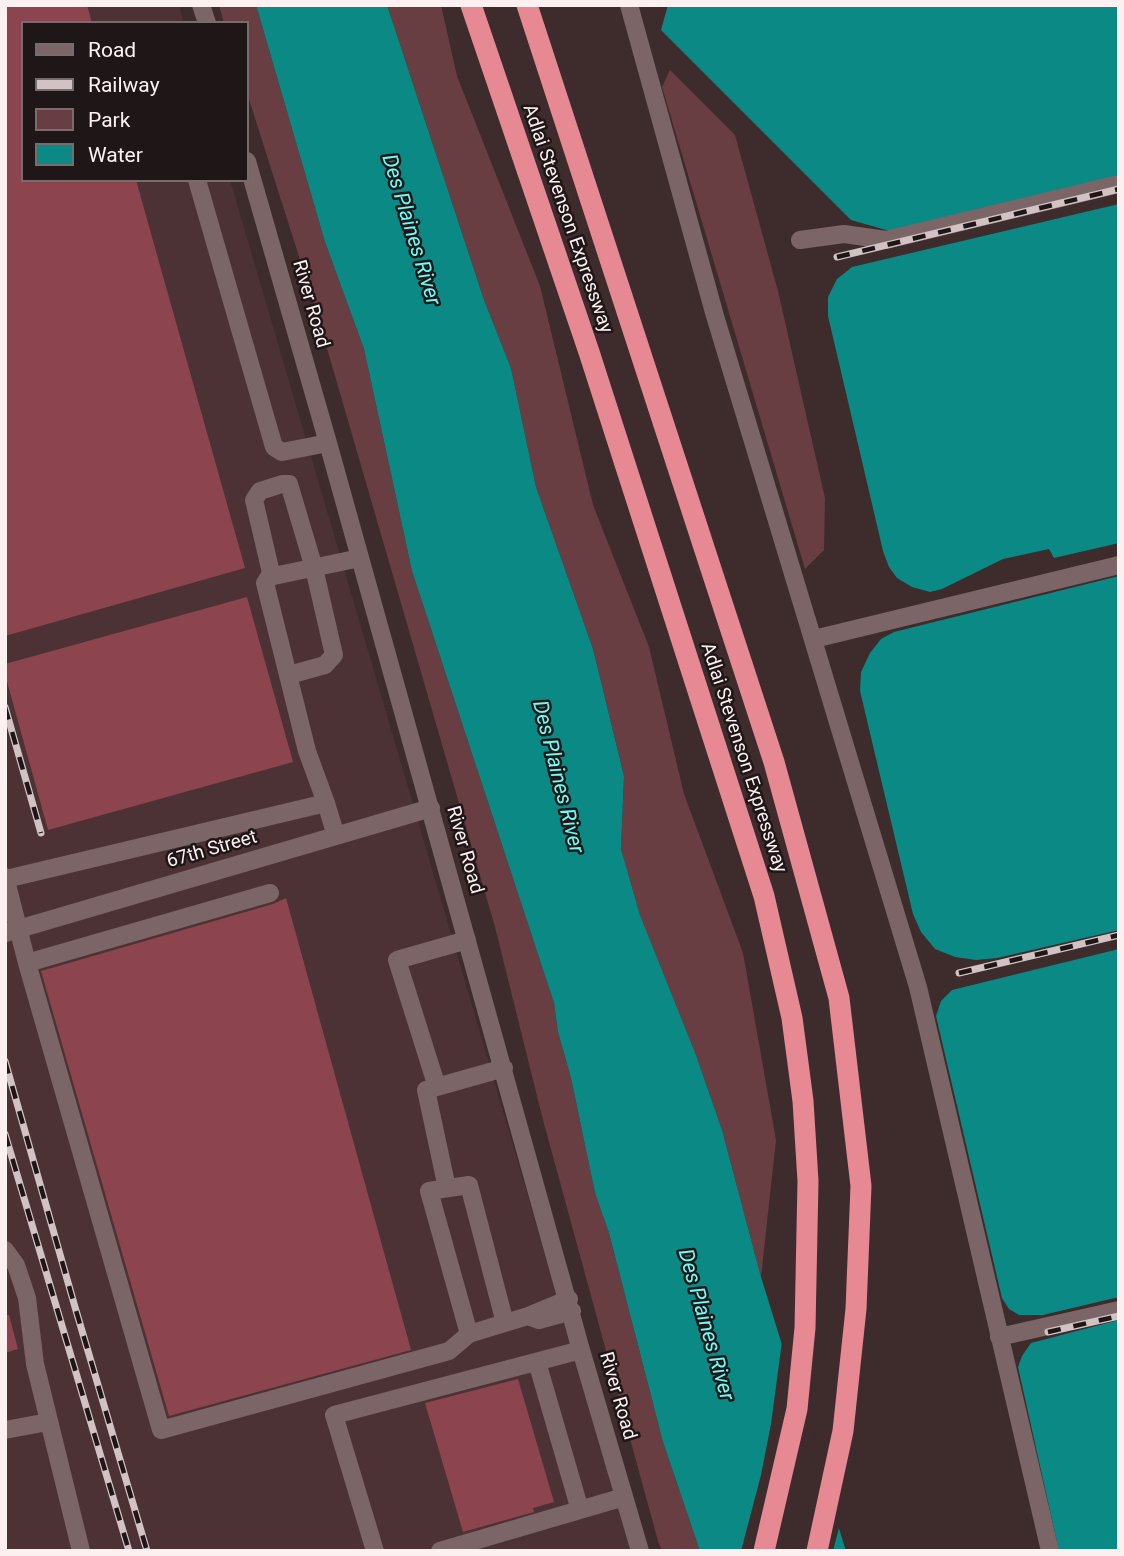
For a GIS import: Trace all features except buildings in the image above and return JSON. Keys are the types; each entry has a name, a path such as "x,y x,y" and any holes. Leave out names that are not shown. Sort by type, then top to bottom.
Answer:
{"highway":[{"name":"Adlai Stevenson Expressway","path":"471,5 593,365 764,897 792,1018 803,1101 808,1181 805,1328 797,1409 764,1551"},
{"name":"Adlai Stevenson Expressway","path":"527,5 774,762 839,998 862,1186 856,1309 844,1431 817,1551"}],"street":[{"path":"629,5 715,316 918,987 1050,1551"},
{"name":"River Road","path":"248,164 639,1551"},
{"path":"198,182 274,447 282,452 328,443"},
{"path":"800,240 844,234 886,240 1119,184"},
{"path":"272,577 254,500 260,491 289,484 314,568 334,655 325,665 289,675"},
{"path":"336,836 307,751 265,583 269,577 360,558"},
{"path":"814,639 1119,565"},
{"path":"326,803 5,878 12,931 27,963 161,1430 449,1351 469,1334 570,1305"},
{"name":"67th Street","path":"12,931 430,808"},
{"path":"27,963 270,893"},
{"path":"437,1087 397,960 467,940"},
{"path":"447,1188 426,1090 504,1068"},
{"path":"469,1334 429,1191 468,1185 505,1323"},
{"path":"5,1250 16,1265 27,1298 34,1364 80,1551"},
{"path":"5,1292 23,1287"},
{"path":"999,1338 1119,1310"},
{"path":"375,1551 334,1415 581,1350"},
{"path":"537,1362 580,1510"},
{"path":"5,1430 48,1422"},
{"path":"440,1551 624,1497"}],"shaded area":[{"path":"5,5 179,5 183,21 21,21 21,182 231,182 632,1551 5,1551"}],"green space":[{"path":"219,5 256,5 325,242 364,349 412,571 554,1003 558,1032 571,1078 595,1193 609,1233 663,1442 700,1551 662,1551 658,1541 543,1120 495,927 315,307 248,96 248,21 223,21"},
{"path":"387,5 441,5 457,76 540,286 593,505 649,647 684,794 743,953 776,1140 761,1277 722,1130 696,1055 640,915 621,849 624,776 593,649 536,487 511,368 484,300"},
{"path":"670,70 735,135 778,291 825,498 824,550 805,569 662,87"}],"water":[{"name":"Des Plaines River","path":"256,5 387,5 484,300 511,368 536,487 593,649 624,776 621,849 640,915 696,1055 722,1130 761,1277 846,1551 700,1551 663,1442 609,1233 595,1193 571,1078 558,1032 554,1003 412,571 364,349 325,242"},
{"path":"668,5 1119,5 1119,178 893,232 851,220 661,30"},
{"path":"1119,204 1119,543 1054,558 1049,549 1003,559 942,589 930,592 912,587 897,578 883,551 828,316 828,297 837,279 852,267"},
{"path":"1119,576 1119,930 997,958 976,960 955,957 935,949 921,932 913,914 860,691 861,672 870,653 881,639 894,632"},
{"path":"1119,949 1119,1297 1043,1315 1019,1315 1009,1309 1002,1298 936,1016 941,1001 952,990"},
{"path":"1119,1320 1119,1551 1059,1551 1018,1367 1031,1343"}],"pier":[{"path":"783,1334 841,1520 833,1551 741,1551 771,1424"}],"railway":[{"path":"837,257 1119,189"},
{"path":"5,707 41,833"},
{"path":"959,973 1119,935"},
{"path":"5,1061 147,1551"},
{"path":"5,1134 129,1551"},
{"path":"1048,1332 1119,1316"}]}
